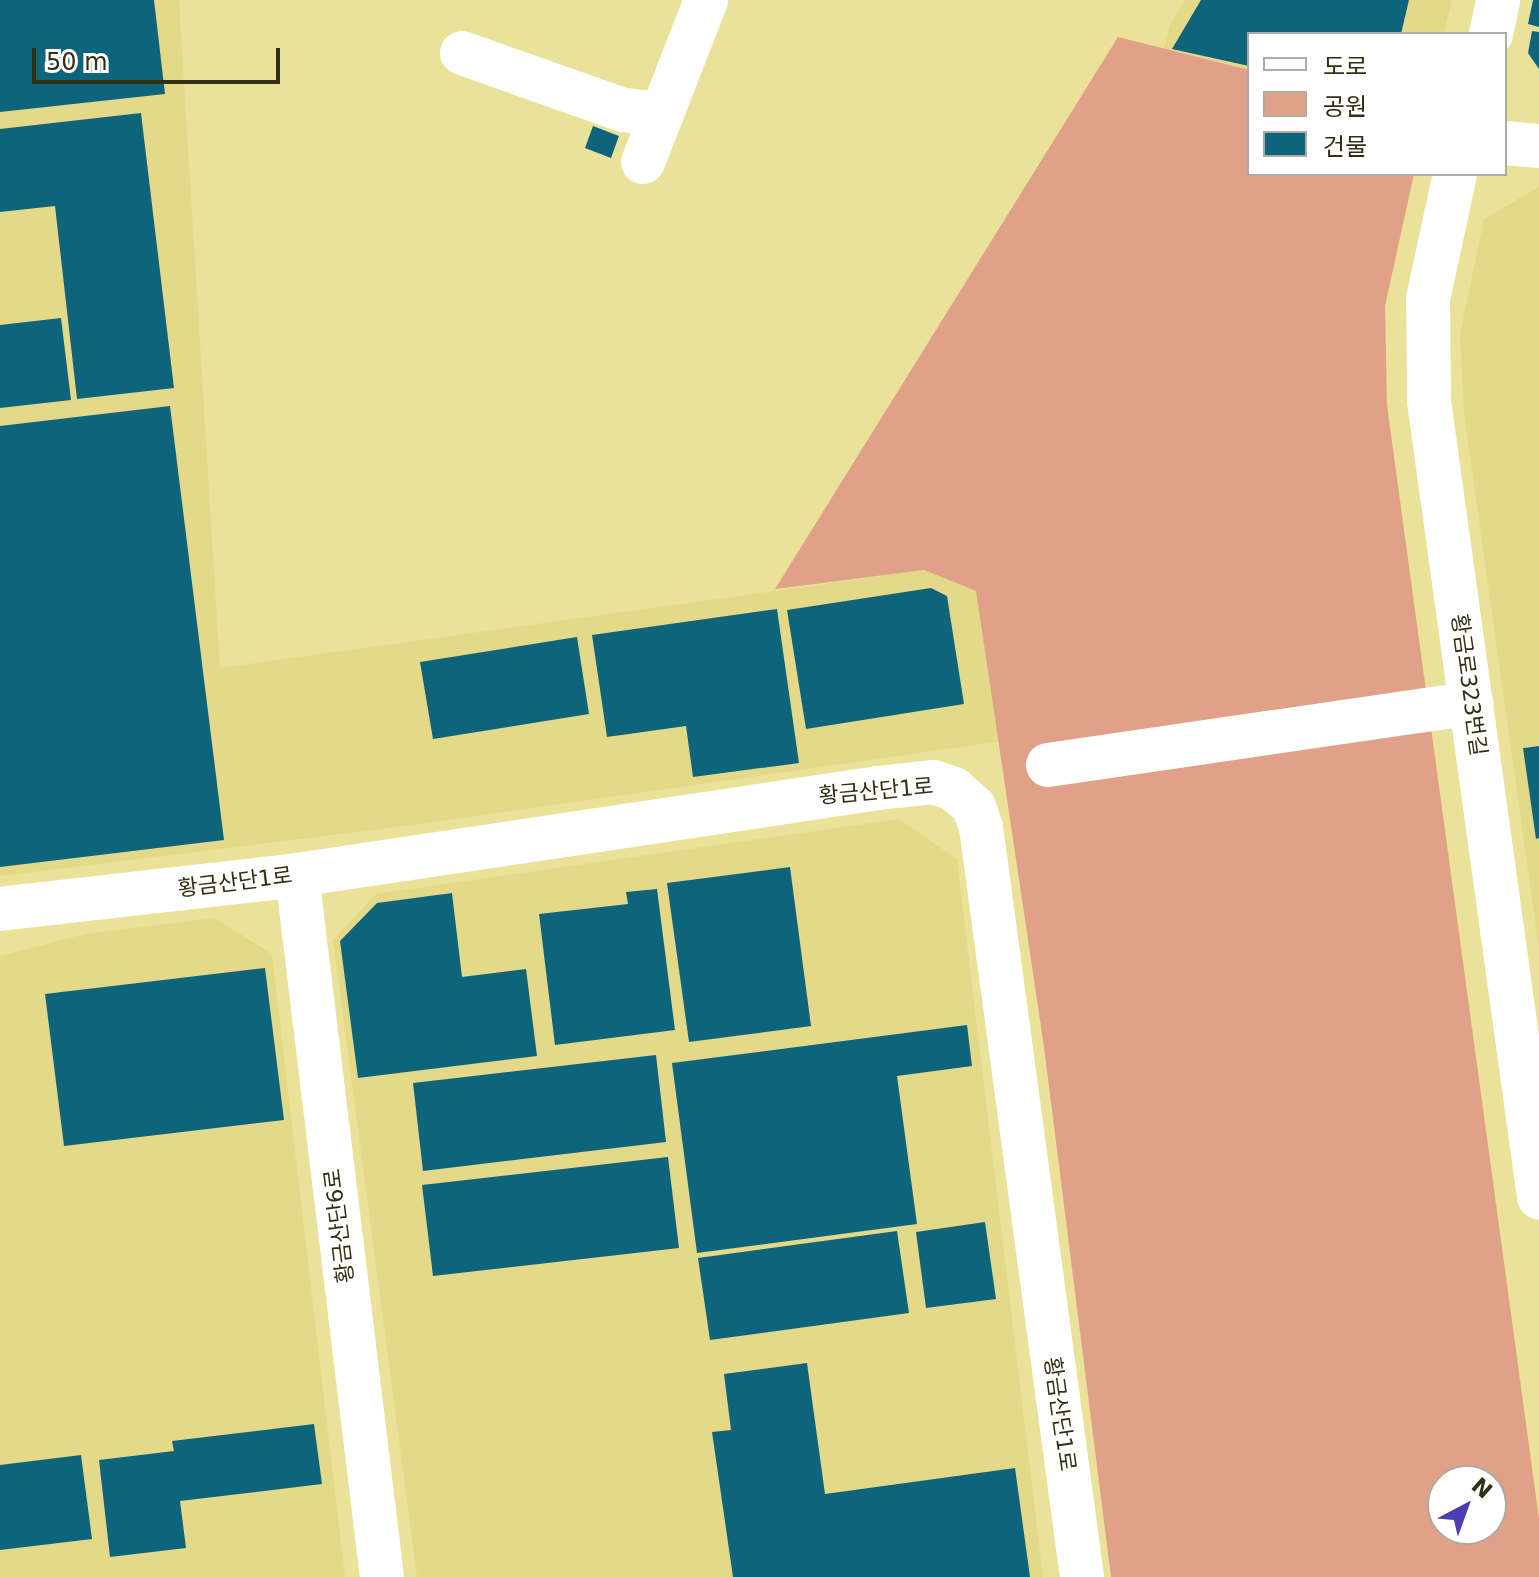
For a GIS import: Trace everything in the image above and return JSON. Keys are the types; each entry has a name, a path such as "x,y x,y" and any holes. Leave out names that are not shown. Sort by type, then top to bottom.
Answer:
{"street":[{"path":"643,162 706,0"},
{"path":"1491,32 1498,0"},
{"path":"462,53 623,110 662,114"},
{"path":"1507,143 1539,146"},
{"name":"황금로323번길","path":"1454,176 1434,258 1426,339 1436,460 1539,1197"},
{"path":"1048,765 1471,703"},
{"name":"황금산단1로","path":"0,909 297,875 879,788 933,782 954,789 974,807 981,827 1082,1577"},
{"name":"황금산단6로","path":"297,875 382,1577"}],"shaded area":[{"path":"0,0 179,0 220,668 925,570 976,591 1002,741 413,825 0,876"},
{"path":"1185,0 1452,0 1444,32 1247,32 1247,70 1164,50 1170,25"},
{"path":"1539,187 1539,949 1464,414 1460,334 1484,219"},
{"path":"899,819 957,859 1043,1577 417,1577 333,940 376,894"},
{"path":"215,918 272,954 345,1577 0,1577 0,956 85,934"}],"green space":[{"path":"1118,37 1247,69 1247,176 1414,176 1385,306 1387,405 1539,1519 1539,1577 1111,1577 1044,1047 976,591 924,570 775,589"}],"building":[{"path":"0,0 154,0 165,94 0,112"},
{"path":"1201,0 1409,0 1401,32 1247,32 1247,66 1172,49"},
{"path":"1533,0 1539,0 1539,27 1528,24"},
{"path":"1532,31 1539,32 1539,69 1528,53"},
{"path":"141,113 174,388 77,399 55,206 0,212 0,129"},
{"path":"593,126 619,136 611,158 585,148"},
{"path":"61,318 71,400 0,408 0,325"},
{"path":"170,406 224,840 0,867 0,426"},
{"path":"931,588 947,596 964,704 806,729 787,610"},
{"path":"777,609 799,763 693,777 686,726 607,737 592,635"},
{"path":"577,637 589,714 433,739 420,662"},
{"path":"1539,746 1539,838 1536,839 1523,748"},
{"path":"790,867 811,1026 689,1042 667,883"},
{"path":"657,889 675,1030 555,1045 539,914 628,904 626,892"},
{"path":"452,893 462,977 526,969 537,1056 358,1078 340,941 377,903"},
{"path":"265,968 284,1120 64,1146 45,994"},
{"path":"967,1025 972,1066 897,1076 917,1224 697,1253 672,1063"},
{"path":"656,1055 666,1142 423,1171 413,1083"},
{"path":"668,1157 679,1248 433,1276 422,1185"},
{"path":"985,1222 996,1299 926,1308 916,1232"},
{"path":"897,1231 909,1313 710,1340 698,1258"},
{"path":"807,1363 825,1494 1015,1468 1030,1577 733,1577 712,1432 731,1430 724,1374"},
{"path":"314,1424 322,1484 180,1501 186,1548 110,1557 99,1460 174,1451 172,1441"},
{"path":"81,1455 92,1539 0,1550 0,1465"}]}
